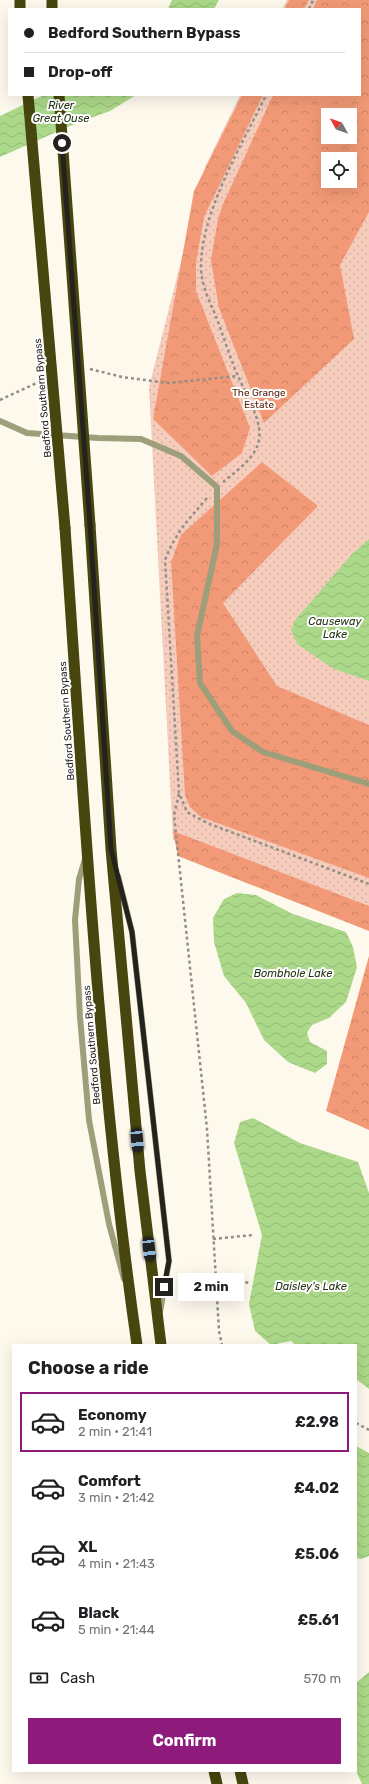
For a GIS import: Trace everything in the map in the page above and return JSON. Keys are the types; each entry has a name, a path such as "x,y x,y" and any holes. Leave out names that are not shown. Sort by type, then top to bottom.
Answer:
{"highway":[{"name":"Bedford Southern Bypass","path":"28,96 65,528 87,852 115,1175 137,1344"},
{"path":"58,96 90,524 111,849 140,1171 161,1344"},
{"path":"214,1772 217,1784"},
{"path":"240,1772 243,1784"}],"lane":[{"path":"0,420 27,433 98,438 141,439 180,456 218,487 218,544 197,636 200,683 232,731 263,752 369,784"},
{"path":"111,849 132,932 169,1261 158,1326"},
{"path":"87,852 79,879 75,920 80,1017 89,1120 109,1224 132,1309"}],"path":[{"path":"222,1344 219,1331 207,1129 174,815 179,793 165,560 173,541 185,523 218,487 244,464 258,446 260,434 259,424 238,376 205,288 201,265 205,233 219,193 266,96"},
{"path":"87,368 122,377 168,383 238,376"},
{"path":"0,400 42,380"},
{"path":"179,793 187,812 206,823 369,884"},
{"path":"213,1239 253,1235"},
{"path":"216,1276 249,1283"},
{"path":"357,1424 369,1430"}],"green space":[{"name":"The Grange Estate","path":"287,0 369,0 369,923 173,840 149,387 205,167 240,96 361,96 361,8 283,8"},
{"path":"289,0 309,0 305,8 285,8"},
{"path":"317,0 369,0 369,212 340,265 354,339 264,423 219,308 211,260 218,219 223,204 273,96 361,96 361,8 313,8"},
{"path":"242,96 263,96 204,217 196,263 196,291 250,428 242,453 212,476 153,419 194,191"},
{"path":"262,462 318,506 223,603 277,686 369,725 369,878 201,817 190,807 185,795 171,562 181,535"},
{"path":"173,831 369,906 369,931 178,856"},
{"path":"369,956 369,1130 326,1111"}],"water":[{"path":"172,0 219,0 215,8 168,8"},
{"name":"River Great Ouse","path":"42,96 134,96 110,111 79,122 0,157 0,116"},
{"name":"Causeway Lake","path":"369,539 369,681 334,669 297,644 291,630 295,620 352,554"},
{"name":"Bombhole Lake","path":"237,893 256,895 293,914 346,932 353,947 357,967 346,1002 329,1018 312,1025 307,1033 310,1042 327,1051 327,1064 315,1073 288,1062 264,1040 246,1003 224,976 214,942 213,918 224,899"},
{"name":"Daisley's Lake","path":"253,1118 300,1143 358,1162 369,1193 369,1389 357,1380 357,1344 295,1344 291,1341 270,1344 255,1331 249,1304 262,1235 234,1143 240,1122"},
{"path":"357,1447 369,1453 369,1556 361,1559 357,1558"},
{"path":"369,1672 369,1784 362,1784 356,1772 357,1682"}],"route":[{"path":"62,143 90,524 111,849 132,932 143,1016 169,1261 164,1287"}]}
